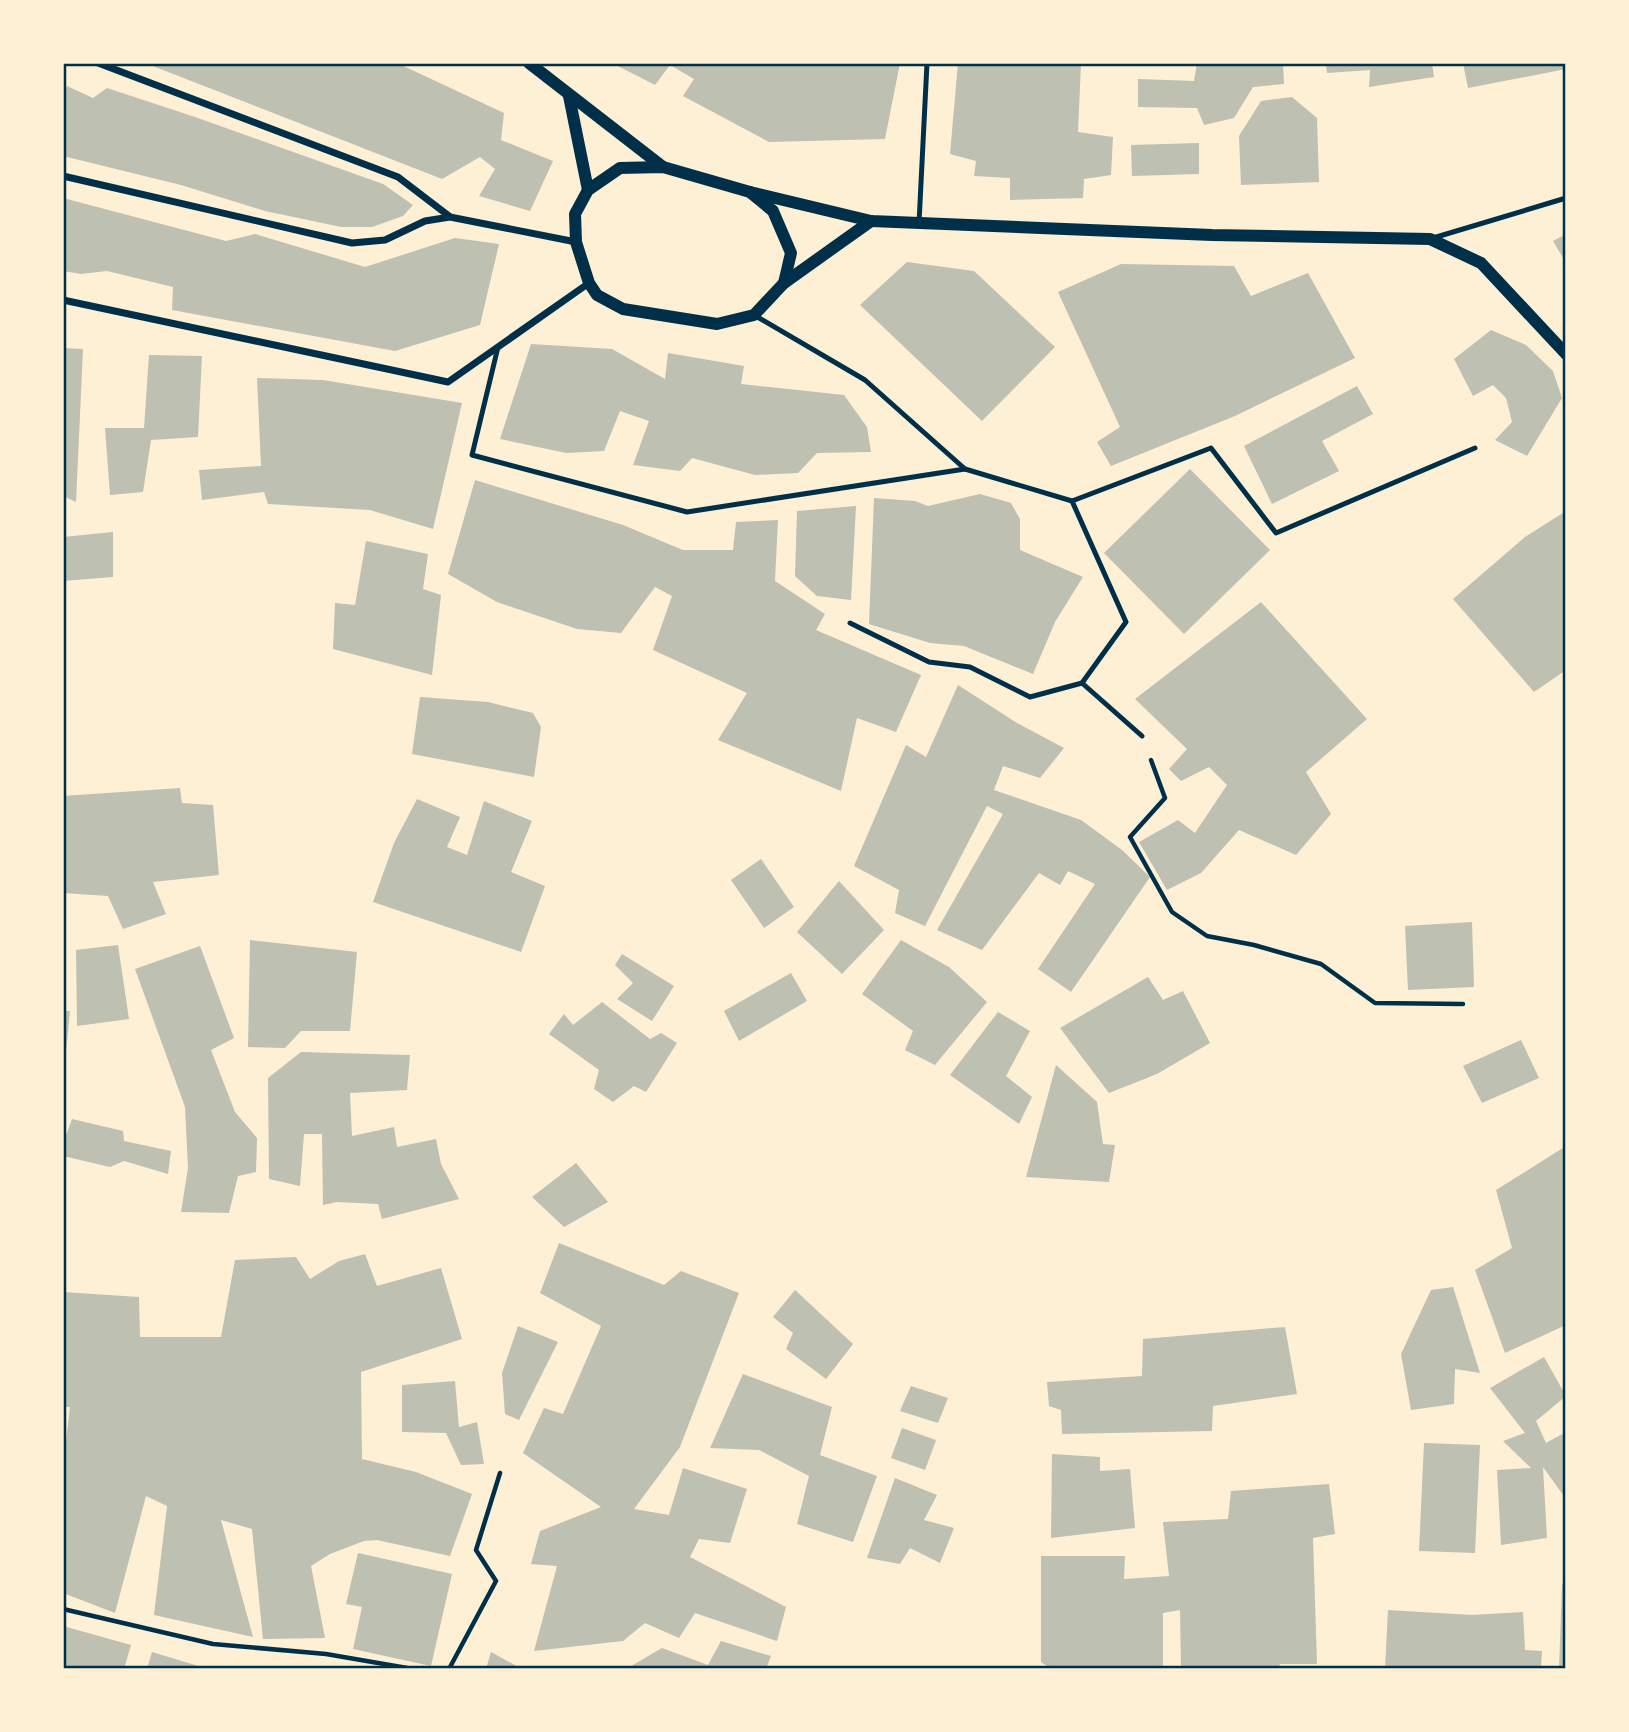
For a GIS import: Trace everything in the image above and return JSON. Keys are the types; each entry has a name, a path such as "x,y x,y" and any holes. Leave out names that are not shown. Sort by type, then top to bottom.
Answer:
{"street":[{"path":"97,63 398,177 450,217"},
{"path":"529,63 663,167"},
{"path":"569,96 588,190"},
{"path":"871,221 784,283 754,315 717,324 634,312 597,295 589,283 576,242 575,214 588,190 621,168 663,167 750,192 871,221 1212,235 1430,239 1482,263 1566,354"},
{"path":"63,176 352,243 385,240 425,221 450,217 576,242"},
{"path":"750,192 773,211 791,253 784,283"},
{"path":"63,300 448,382 589,283"}],"lane":[{"path":"919,223 927,63"},
{"path":"1430,239 1566,198"},
{"path":"754,315 866,380 965,469 1072,501 1211,448 1276,533 1475,449"},
{"path":"498,347 472,455 674,509 687,512 965,469"},
{"path":"850,623 929,662 970,667 1030,697 1083,682 1126,622 1072,501"},
{"path":"1083,682 1142,736"}],"path":[{"path":"1142,736 1165,798 1130,837 1172,912 1207,936 1254,945 1321,964 1375,1003 1463,1004"},
{"path":"449,1669 496,1581 476,1550 500,1473"},
{"path":"63,1608 213,1644 326,1654 413,1669"}],"building":[{"path":"145,63 397,63 504,113 501,140 553,161 530,211 479,196 495,169 480,157 442,179"},
{"path":"612,63 900,63 885,139 769,142 683,96 694,79 670,65 655,85"},
{"path":"958,63 1081,63 1078,132 1113,137 1111,175 1084,179 1083,198 1010,200 1010,178 974,176 976,161 950,154"},
{"path":"1197,63 1283,63 1284,84 1253,87 1234,118 1204,125 1197,108 1138,107 1138,79 1194,81"},
{"path":"1326,63 1432,63 1434,77 1369,87 1370,70 1327,73"},
{"path":"1463,63 1566,63 1566,69 1468,88"},
{"path":"67,86 93,98 107,88 195,117 383,184 413,205 403,216 372,227 341,227 265,211 181,185 63,156 63,97"},
{"path":"1292,97 1317,118 1319,182 1241,185 1239,136 1261,101"},
{"path":"1199,143 1199,174 1132,176 1131,145"},
{"path":"63,198 226,241 255,234 365,267 455,238 499,244 480,325 395,351 172,310 173,287 107,271 81,274 63,271"},
{"path":"1566,234 1566,263 1553,241"},
{"path":"907,262 974,271 1055,347 982,421 860,305"},
{"path":"1121,264 1234,266 1251,296 1308,273 1355,358 1235,416 1111,466 1097,442 1120,427 1058,292"},
{"path":"1491,330 1526,345 1553,371 1562,398 1527,456 1495,440 1512,422 1506,398 1493,385 1473,396 1454,359"},
{"path":"531,344 612,349 665,379 668,353 744,366 741,384 844,395 867,427 871,452 817,453 798,473 755,475 692,458 680,471 633,465 649,421 620,411 604,451 566,453 500,439"},
{"path":"63,348 83,349 76,502 63,496"},
{"path":"149,355 202,356 198,437 151,440 143,492 110,495 105,428 144,428"},
{"path":"257,378 323,380 462,403 433,529 370,510 268,504 264,492 202,500 199,470 261,466"},
{"path":"1357,386 1373,414 1322,441 1339,471 1272,504 1244,446"},
{"path":"1190,469 1270,550 1184,634 1104,553"},
{"path":"475,480 623,525 683,550 733,550 736,522 778,520 775,581 825,614 816,630 921,675 896,732 857,718 841,791 718,740 747,693 653,650 672,596 655,587 621,633 577,629 497,602 448,574"},
{"path":"980,494 1011,503 1020,519 1020,550 1083,577 1055,622 1033,674 964,646 930,643 869,624 874,498 915,501 928,506"},
{"path":"856,506 851,600 817,596 795,576 797,511"},
{"path":"1566,511 1566,670 1534,692 1453,599 1525,537"},
{"path":"113,532 113,577 63,581 63,537"},
{"path":"366,541 428,554 423,589 441,595 432,675 333,649 335,603 355,605"},
{"path":"1261,602 1367,719 1306,772 1331,814 1296,855 1239,830 1201,873 1167,890 1139,842 1178,820 1195,833 1227,785 1209,767 1181,781 1169,769 1187,749 1135,699"},
{"path":"958,685 1017,723 1064,748 1040,778 1003,766 994,790 1081,820 1122,850 1150,877 1071,992 1038,969 1095,884 1068,871 1060,885 1039,873 982,950 937,930 1003,814 987,806 925,926 895,913 899,890 854,866 906,745 926,757"},
{"path":"420,697 488,702 533,713 541,727 534,777 412,754"},
{"path":"180,788 182,803 213,805 219,875 153,882 166,914 123,929 108,896 63,893 63,796"},
{"path":"417,799 460,817 447,847 467,855 484,801 532,821 511,872 545,886 521,952 373,902 394,843"},
{"path":"761,859 794,907 764,928 731,880"},
{"path":"839,881 884,930 842,974 797,932"},
{"path":"1472,922 1474,987 1408,990 1405,926"},
{"path":"250,940 357,952 350,1031 301,1031 285,1048 248,1047"},
{"path":"901,940 949,967 987,1002 935,1065 905,1050 913,1031 862,994"},
{"path":"118,945 129,1019 77,1026 76,950"},
{"path":"200,946 234,1038 211,1050 235,1112 257,1138 256,1172 238,1176 229,1213 181,1212 188,1168 185,1107 135,969"},
{"path":"622,954 674,986 652,1021 617,999 633,983 615,965"},
{"path":"791,973 807,1001 739,1041 724,1011"},
{"path":"1148,977 1163,1000 1183,991 1210,1043 1157,1074 1109,1093 1060,1028"},
{"path":"602,1002 650,1039 661,1033 677,1043 646,1092 634,1086 613,1102 594,1089 599,1070 549,1034 564,1014 573,1025"},
{"path":"63,1011 70,1011 65,1062 63,1062"},
{"path":"998,1012 1030,1031 1006,1076 1032,1097 1019,1124 950,1075"},
{"path":"1521,1040 1539,1078 1482,1103 1463,1066"},
{"path":"301,1052 410,1055 407,1090 350,1093 352,1136 394,1127 397,1147 436,1139 441,1164 459,1199 382,1219 378,1204 337,1202 323,1205 322,1134 304,1134 300,1186 269,1179 268,1078"},
{"path":"1056,1065 1097,1102 1103,1144 1115,1145 1109,1182 1026,1177"},
{"path":"72,1119 123,1131 124,1141 171,1151 168,1174 124,1161 110,1167 63,1156 63,1144"},
{"path":"1566,1146 1566,1325 1505,1353 1475,1270 1512,1248 1496,1190"},
{"path":"576,1163 608,1202 564,1227 532,1197"},
{"path":"559,1243 664,1285 681,1271 739,1293 680,1447 634,1509 669,1515 683,1468 747,1489 730,1543 699,1539 690,1557 786,1607 777,1641 695,1613 679,1638 645,1623 623,1641 534,1651 557,1566 531,1564 540,1531 601,1507 523,1453 544,1408 563,1414 601,1326 540,1293"},
{"path":"365,1254 377,1286 441,1268 462,1339 361,1372 362,1459 416,1472 472,1494 450,1556 377,1540 364,1541 330,1554 311,1566 325,1638 263,1639 252,1529 221,1520 253,1637 154,1615 167,1506 146,1496 115,1613 63,1593 63,1466 70,1407 63,1407 63,1292 139,1297 140,1337 221,1337 235,1260 296,1257 310,1279 339,1261"},
{"path":"1453,1287 1480,1373 1455,1369 1454,1404 1411,1410 1401,1354 1431,1290"},
{"path":"795,1290 853,1344 826,1379 786,1349 793,1333 773,1317"},
{"path":"518,1326 558,1342 519,1420 505,1414 502,1373"},
{"path":"1285,1327 1297,1394 1213,1406 1212,1431 1062,1434 1061,1410 1049,1406 1047,1382 1142,1376 1143,1339"},
{"path":"1544,1357 1566,1396 1536,1421 1546,1443 1566,1432 1566,1499 1543,1467 1547,1538 1501,1545 1497,1470 1531,1468 1503,1441 1525,1433 1490,1388"},
{"path":"743,1374 832,1407 820,1455 877,1476 853,1542 797,1524 809,1476 759,1450 710,1448"},
{"path":"455,1381 459,1427 477,1422 484,1464 461,1465 446,1433 402,1432 402,1385"},
{"path":"911,1386 948,1398 938,1423 900,1411"},
{"path":"902,1428 936,1440 925,1470 891,1458"},
{"path":"1424,1443 1480,1445 1475,1553 1419,1551"},
{"path":"1052,1454 1100,1457 1100,1471 1130,1469 1135,1528 1051,1538"},
{"path":"895,1478 937,1495 924,1520 954,1528 940,1563 910,1548 900,1564 867,1558"},
{"path":"1329,1484 1335,1534 1313,1538 1317,1664 1280,1664 1278,1669 1181,1669 1180,1610 1163,1613 1163,1669 1051,1669 1041,1662 1041,1556 1125,1556 1124,1579 1169,1576 1163,1522 1228,1519 1231,1491"},
{"path":"358,1553 452,1574 431,1666 353,1649 362,1607 346,1604"},
{"path":"1566,1583 1566,1669 1559,1669 1562,1584"},
{"path":"1388,1610 1472,1615 1523,1612 1525,1650 1542,1651 1541,1669 1385,1669"},
{"path":"63,1626 131,1645 124,1669 63,1669"},
{"path":"721,1641 771,1656 766,1669 626,1669 662,1648 708,1665"},
{"path":"152,1652 205,1668 205,1669 147,1669"},
{"path":"491,1652 522,1669 486,1669"}]}
